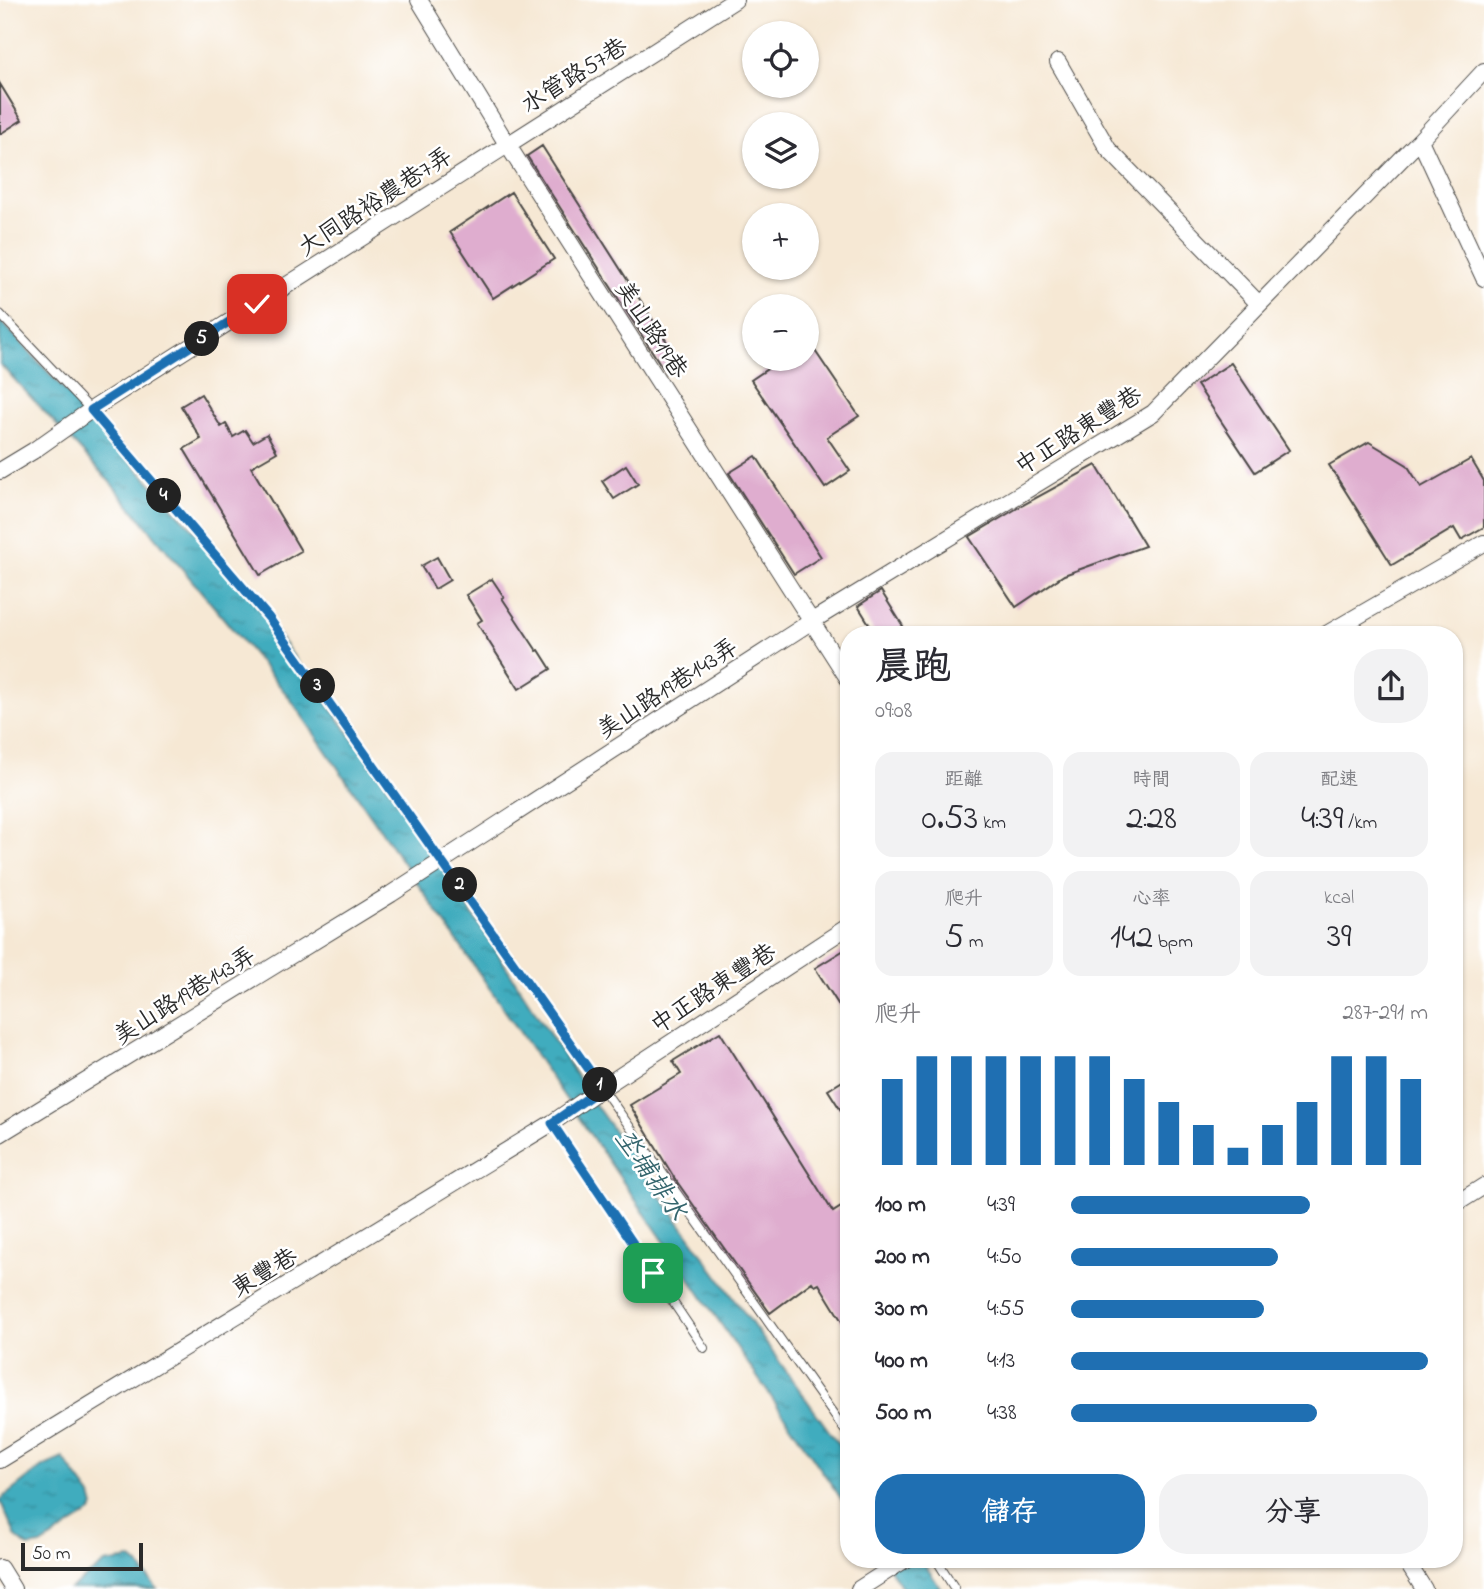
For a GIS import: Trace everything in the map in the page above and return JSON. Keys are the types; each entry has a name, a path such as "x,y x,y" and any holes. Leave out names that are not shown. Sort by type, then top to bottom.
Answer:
{"street":[{"name":"美山路19巷","path":"419,0 507,144 840,666"},
{"name":"水管路57巷","path":"507,144 735,0"},
{"path":"1058,62 1108,149 1259,303"},
{"name":"中正路東豐巷","path":"811,621 1153,413 1420,141 1484,71"},
{"path":"1420,141 1484,278"},
{"name":"大同路裕農巷7弄","path":"0,471 507,144"},
{"path":"1341,626 1484,543"},
{"name":"美山路19巷143弄","path":"0,1134 391,894 811,621"},
{"name":"中正路東豐巷","path":"552,1123 840,932"},
{"name":"東豐巷","path":"0,1460 552,1123"},
{"path":"1463,1199 1484,1186"},
{"path":"864,1586 892,1568"},
{"path":"1411,1568 1424,1589"},
{"path":"1,1572 13,1589"}],"lane":[{"path":"0,314 91,410 269,618 840,1423"},
{"path":"552,1123 704,1348"},
{"path":"942,1568 955,1589"}],"water":[{"path":"0,320 231,570 409,816 594,1103 840,1446 840,1497 289,697 110,482 0,364"},
{"path":"63,1458 91,1496 94,1507 91,1512 41,1545 28,1547 16,1537 0,1500 42,1467"},
{"path":"131,1559 157,1589 70,1589 105,1563"},
{"path":"889,1568 927,1568 941,1589 903,1589"}],"building":[{"path":"0,84 22,120 0,134"},
{"path":"542,146 681,364 666,373 527,156"},
{"path":"511,192 554,259 493,298 450,232"},
{"path":"819,357 859,416 827,437 850,471 825,488 751,380 764,371 819,371"},
{"path":"1231,363 1289,450 1255,472 1197,385"},
{"path":"201,394 221,427 226,424 233,437 245,430 253,442 267,434 277,452 251,467 301,551 260,575 184,449 201,439 181,406"},
{"path":"1369,442 1407,465 1421,487 1471,459 1484,481 1484,527 1461,540 1454,528 1392,565 1329,465"},
{"path":"756,456 821,557 794,574 729,473"},
{"path":"626,465 638,484 614,499 602,481"},
{"path":"1096,465 1145,546 1064,575 1016,607 969,537"},
{"path":"437,557 450,580 435,589 421,566"},
{"path":"492,579 551,669 519,689 477,623 482,620 466,595"},
{"path":"881,591 903,626 870,626 858,606"},
{"path":"840,953 840,1007 815,968"},
{"path":"720,1032 833,1212 840,1208 840,1318 819,1284 815,1286 812,1282 770,1313 675,1179 630,1105 681,1074 673,1061"},
{"path":"840,1083 840,1109 828,1090"}],"route":[{"path":"257,304 91,410 269,618 602,1088 552,1123 653,1273"}],"water label":[{"name":"坔埔排水","path":"652,1174"}]}
